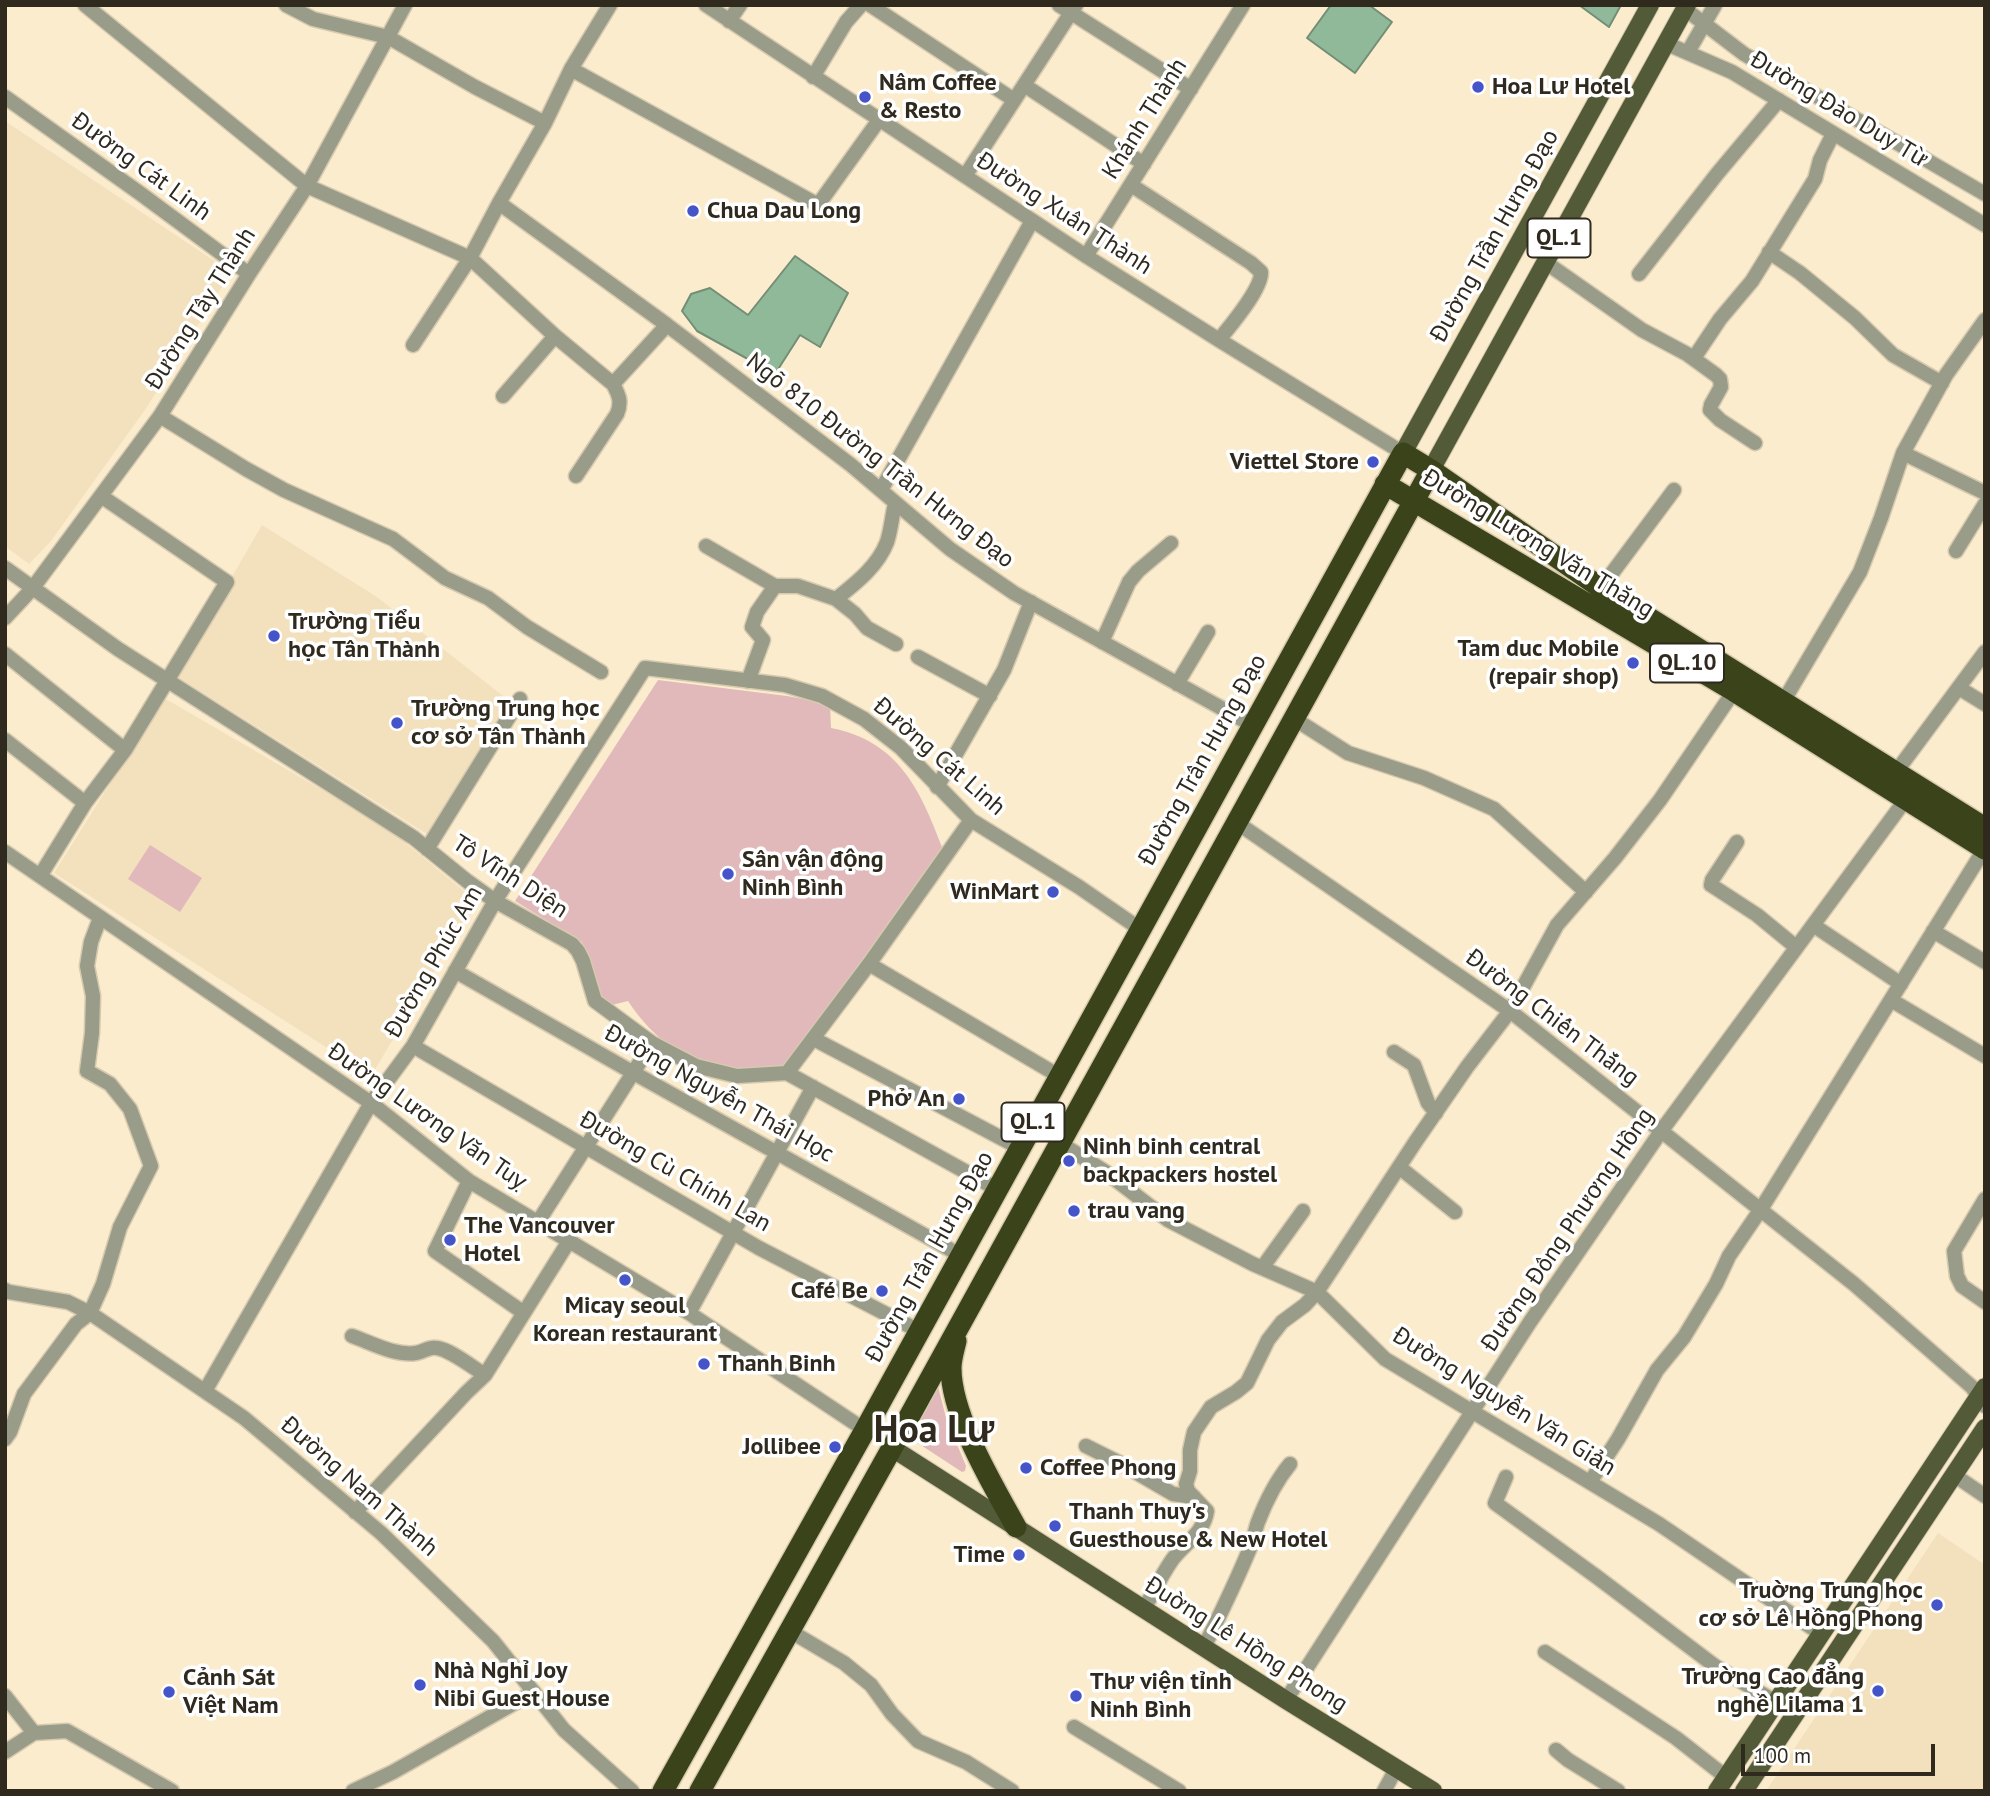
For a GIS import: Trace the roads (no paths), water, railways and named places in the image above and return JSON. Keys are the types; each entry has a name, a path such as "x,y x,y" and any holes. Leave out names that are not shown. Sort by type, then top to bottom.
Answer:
{"highway":[{"name":"Đường Lương Văn Thăng","path":"1403,453 1601,588 1985,828"},
{"name":"Đường Trân Hưng Đạo","path":"663,1791 1403,453"},
{"name":"QL.1","path":"700,1791 1431,470"},
{"name":"Đường Lương Văn Thăng","path":"1385,484 1734,691 1985,848"},
{"path":"958,1327 951,1367 957,1406 988,1477 1016,1527"},
{"path":"865,1430 892,1448"}],"main road":[{"name":"Đường Trần Hưng Đạo","path":"1403,453 1650,5"},
{"name":"QL.1","path":"1431,470 1686,7"},
{"path":"1721,1784 1982,1397"},
{"path":"1744,1791 1985,1428"},
{"name":"Đuờng Lê Hồng Phong","path":"892,1448 1433,1791"}],"street":[{"path":"85,5 307,186 470,258 555,336 614,384 619,396 617,414 576,476"},
{"path":"286,5 313,19 388,37 545,123"},
{"name":"Đường Tây Thành","path":"5,618 32,589 160,416 307,186 405,5"},
{"path":"414,345 470,258 545,123 571,69 610,5"},
{"name":"Đường Xuân Thành","path":"706,5 1086,256 1403,453"},
{"path":"729,21 740,5"},
{"path":"813,77 846,22 861,5"},
{"path":"870,5 1014,100"},
{"path":"1688,52 1715,5"},
{"name":"Khánh Thành","path":"1086,256 1240,6"},
{"name":"Đường Đào Duy Từ","path":"1686,7 1744,54 1985,194"},
{"path":"965,176 1024,85 1068,8 1191,89"},
{"name":"Đường Đào Duy Từ","path":"1665,43 1732,72 1985,225"},
{"path":"571,69 818,205 879,120"},
{"path":"1024,85 1144,164"},
{"name":"Đường Cát Linh","path":"5,97 249,274"},
{"path":"1639,274 1779,100"},
{"path":"1694,358 1720,319 1752,281 1815,179 1820,160 1833,134"},
{"path":"1870,156 1883,135"},
{"path":"1130,185 1261,272 1262,277 1247,303 1219,340"},
{"name":"Ngõ 810 Đường Trần Hưng Đạo","path":"499,203 667,325 881,490 950,549 1014,593 1252,725"},
{"path":"881,490 1032,220"},
{"path":"1769,252 1800,272 1855,318 1893,355 1942,383"},
{"path":"1545,262 1642,330 1694,358 1716,375 1721,387 1710,410 1720,420 1755,443"},
{"path":"1783,702 1860,572 1903,453 1942,383 1985,320"},
{"path":"614,384 667,325"},
{"path":"503,396 555,336"},
{"path":"160,416 265,480 393,540 445,578 488,598 601,672"},
{"path":"1903,453 1985,493"},
{"path":"1601,588 1674,490"},
{"path":"40,876 85,803 125,750 227,582 101,496"},
{"path":"836,599 858,582 878,558 887,541 895,504"},
{"path":"1956,551 1985,504"},
{"path":"1102,642 1129,582 1171,543"},
{"path":"706,546 775,586 798,586 836,599 867,628 895,644"},
{"name":"Tô Vĩnh Diện","path":"5,568 118,649 427,849 495,901 572,944 583,961 595,1001 652,1042 696,1066 737,1076 787,1073"},
{"path":"748,681 763,640 752,627 757,612 775,586"},
{"path":"937,787 1004,670 1031,602"},
{"path":"1177,684 1208,632"},
{"path":"1896,772 1985,652"},
{"path":"5,654 125,750"},
{"path":"918,656 990,696"},
{"name":"Đường Cát Linh","path":"645,668 785,685 822,696 864,719 901,748 971,820 1079,887 1140,929"},
{"name":"Đường Phúc Am","path":"205,1391 371,1103 413,1046 495,901 645,668"},
{"path":"1959,688 1985,704"},
{"path":"1144,1609 1172,1560 1199,1531 1206,1519 1207,1511 1188,1491 1186,1483 1194,1432 1211,1407 1247,1383 1268,1340 1282,1322 1317,1292 1467,1067 1510,1011 1557,925 1615,858 1660,800 1734,691"},
{"path":"427,849 520,699"},
{"path":"1293,718 1348,753 1424,778 1494,809 1586,892"},
{"path":"5,740 85,803"},
{"name":"Đường Đông Phương Hồng","path":"1286,1700 1530,1322 1662,1130 1906,799"},
{"path":"971,820 869,964 787,1073 997,1189"},
{"name":"Đường Chiến Thắng","path":"1236,822 1510,1011 1854,1284 1982,1397"},
{"path":"1737,842 1711,885 1757,915 1796,947"},
{"path":"1590,1482 1657,1370 1684,1337 1716,1284 1729,1256 1761,1209 1985,848"},
{"name":"Đường Lương Văn Tuỵ","path":"5,852 371,1103 469,1181 689,1313 865,1430"},
{"path":"5,1439 24,1394 76,1324 90,1313 103,1284 120,1227 151,1166 130,1109 110,1084 87,1071 93,996 87,966 91,942 100,918"},
{"path":"1813,925 1901,984"},
{"path":"1933,931 1985,962"},
{"path":"869,964 1059,1076"},
{"name":"Đường Nguyễn Thái Học","path":"455,971 960,1255"},
{"path":"1891,1000 1985,1056"},
{"path":"814,1039 1020,1148"},
{"path":"538,1222 652,1042"},
{"name":"Đường Cù Chính Lan","path":"413,1046 733,1233 919,1331"},
{"path":"1394,1052 1414,1065 1427,1103 1436,1113"},
{"path":"689,1313 813,1087"},
{"name":"Đường Nguyễn Văn Giản","path":"1060,1143 1168,1220 1262,1268 1317,1292 1385,1359 1659,1524 1821,1634"},
{"path":"1399,1167 1455,1212"},
{"path":"469,1181 435,1251 524,1312"},
{"path":"1985,1199 1954,1251 1962,1286 1985,1302"},
{"path":"1262,1268 1303,1211"},
{"path":"355,1512 485,1375 569,1241"},
{"name":"Đường Nam Thành","path":"5,1290 68,1302 90,1313 244,1418 381,1533 493,1641 564,1730 632,1791"},
{"path":"352,1336 404,1353 418,1353 434,1347 443,1349 485,1375"},
{"path":"1086,1446 1173,1494 1194,1497"},
{"path":"1204,1647 1252,1545 1267,1501 1290,1464"},
{"path":"1954,1475 1985,1496"},
{"path":"1506,1477 1495,1503 1715,1666 1776,1702"},
{"path":"1848,1594 1867,1606"},
{"path":"790,1631 844,1663 871,1685 892,1714 918,1741 966,1762 1012,1791"},
{"path":"1545,1652 1676,1738 1721,1784"},
{"path":"353,1791 393,1772 534,1692"},
{"path":"5,1696 34,1733"},
{"path":"1074,1727 1179,1791"},
{"path":"5,1752 34,1733 67,1731 172,1791"},
{"path":"1556,1750 1618,1791"},
{"path":"1384,1791 1396,1769"}],"place":[{"name":"Hoa Lư Hotel","path":"1478,87"},
{"name":"Nâm Coffee & Resto","path":"865,97"},
{"name":"Chua Dau Long","path":"693,211"},
{"name":"Viettel Store","path":"1373,462"},
{"name":"Trường Tiểu học Tân Thành","path":"274,636"},
{"name":"Tam duc Mobile (repair shop)","path":"1633,663"},
{"name":"Trường Trung học cơ sở Tân Thành","path":"397,723"},
{"name":"Sân vận động Ninh Bình","path":"728,874"},
{"name":"WinMart","path":"1053,892"},
{"name":"Phở An","path":"959,1099"},
{"name":"Ninh binh central backpackers hostel","path":"1069,1161"},
{"name":"trau vang","path":"1074,1211"},
{"name":"The Vancouver Hotel","path":"450,1240"},
{"name":"Micay seoul Korean restaurant","path":"625,1280"},
{"name":"Café Be","path":"882,1291"},
{"name":"Thanh Binh","path":"704,1364"},
{"name":"Jollibee","path":"835,1447"},
{"name":"Coffee Phong","path":"1026,1468"},
{"name":"Thanh Thuy's Guesthouse & New Hotel","path":"1055,1526"},
{"name":"Time","path":"1019,1555"},
{"name":"Truờng Trung học cơ sở Lê Hồng Phong","path":"1937,1605"},
{"name":"Nhà Nghỉ Joy Nibi Guest House","path":"420,1685"},
{"name":"Trường Cao đẳng nghề Lilama 1","path":"1878,1691"},
{"name":"Cảnh Sát Việt Nam","path":"169,1692"},
{"name":"Thư viện tỉnh Ninh Bình","path":"1076,1696"}],"district":[{"name":"Hoa Lư","path":"934,1431"}]}
